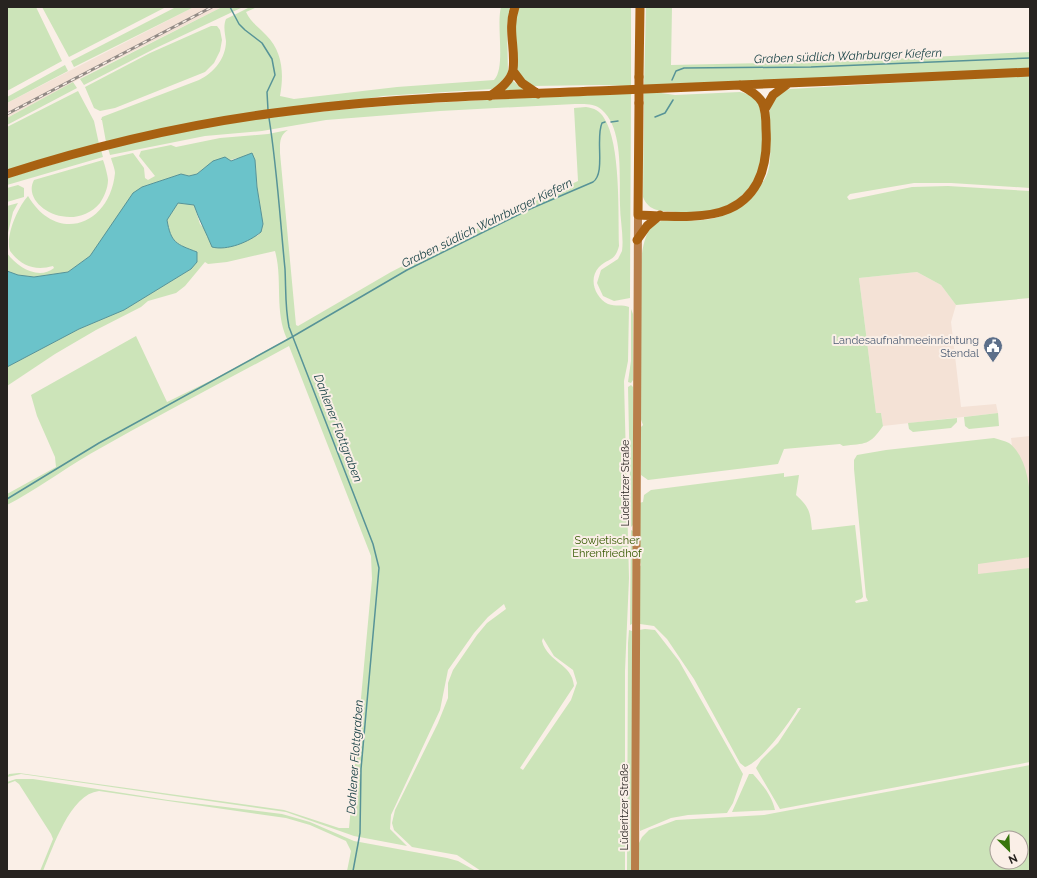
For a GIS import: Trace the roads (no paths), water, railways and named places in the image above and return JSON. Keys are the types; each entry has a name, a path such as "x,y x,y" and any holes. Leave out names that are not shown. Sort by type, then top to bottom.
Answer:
{"main road":[{"path":"490,96 504,86 513,71 511,28 515,7"},
{"path":"640,7 638,215 714,214 732,207 748,195 760,178 766,162 767,145 765,109 757,96 740,85"},
{"path":"513,71 522,83 538,94"},
{"path":"7,174 69,155 134,139 262,115 394,101 1030,72"},
{"path":"765,109 773,95 790,83"},
{"name":"Lüderitzer Straße","path":"635,871 638,215"},
{"path":"637,240 647,226 660,215"}],"water":[{"path":"252,153 255,160 257,187 263,224 261,232 238,245 224,248 212,247 194,205 178,203 167,220 170,234 176,242 197,252 197,262 191,269 124,310 79,329 7,367 7,271 18,275 34,277 68,272 90,256 133,193 142,187 181,174 189,176 197,174 213,161 225,157 231,161"}],"waterway":[{"name":"Dahlener Flottgraben","path":"230,7 239,24 262,43 272,59 275,75 267,92 268,110"},
{"name":"Graben südlich Wahrburger Kiefern","path":"672,80 676,71 684,68 811,67 1030,58"},
{"name":"Graben südlich Wahrburger Kiefern","path":"655,117 665,113 673,100"},
{"name":"Dahlener Flottgraben","path":"269,118 278,194 285,269 286,306 289,327 373,544 379,568 361,769 360,833 353,871"},
{"name":"Graben südlich Wahrburger Kiefern","path":"611,122 618,121"},
{"name":"Graben südlich Wahrburger Kiefern","path":"7,499 99,443 292,337 407,270 530,209 593,182 599,171 599,137 602,123 605,122"}],"railway":[{"path":"7,114 212,7"}],"place":[{"name":"Landesaufnahmeeinrichtung Stendal","path":"993,363"}],"park label":[{"name":"Sowjetischer Ehrenfriedhof","path":"607,546"}]}
